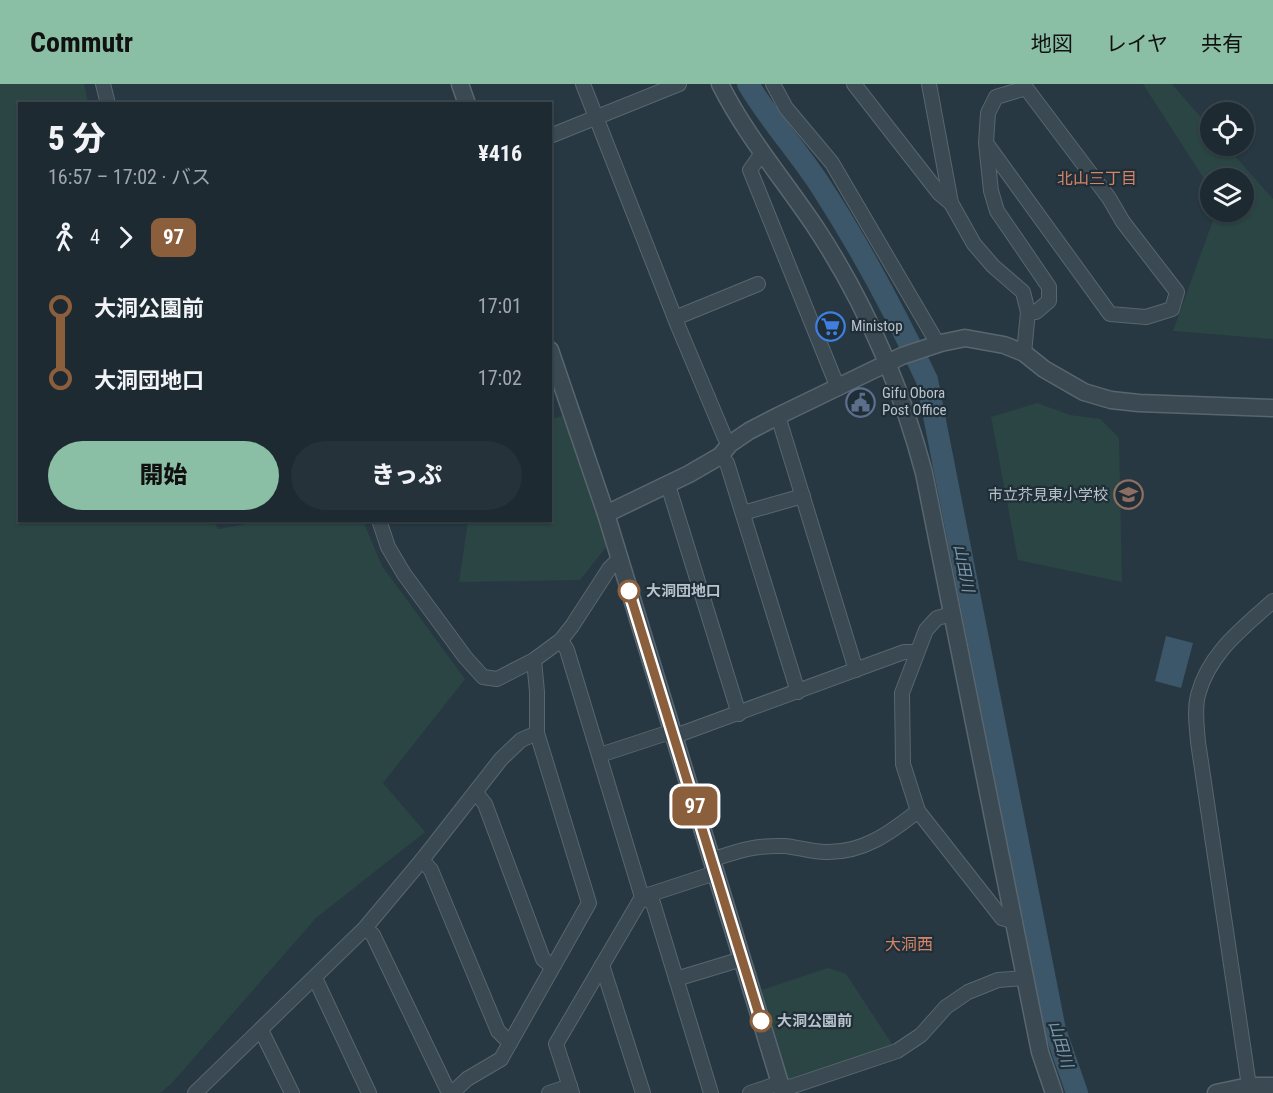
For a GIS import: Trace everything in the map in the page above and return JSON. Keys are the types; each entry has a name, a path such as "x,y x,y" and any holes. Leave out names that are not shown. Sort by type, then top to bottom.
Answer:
{"street":[{"path":"103,84 108,102"},
{"path":"460,84 466,102"},
{"path":"583,84 725,438 727,464 798,692"},
{"path":"552,135 679,84"},
{"path":"720,84 733,111 816,229 895,359 916,444 952,614 1040,1052 1054,1093"},
{"path":"773,84 786,108 832,163 932,345"},
{"path":"854,84 939,193 951,203"},
{"path":"929,84 951,203 974,244 993,266 1023,292 1028,312 1023,353"},
{"path":"986,144 1110,314 1146,317 1172,309 1177,292 1026,88 996,97 988,114 986,144 991,191 997,212 1049,287 1049,301 1036,312 1028,312"},
{"path":"762,153 750,170 838,388"},
{"path":"675,318 758,284"},
{"path":"606,514 668,485 725,450 749,431 778,416 895,359 932,345 965,338 1004,345 1023,353 1044,369 1084,392 1111,400 1273,408"},
{"path":"552,356 606,514 782,1090"},
{"path":"778,416 856,670"},
{"path":"668,485 739,714"},
{"path":"743,513 803,496"},
{"path":"380,522 388,547 404,574 465,657 483,677 497,679 534,660 561,640 609,569 619,559"},
{"path":"1252,1088 1198,742 1196,716 1198,696 1209,666 1225,644 1273,601"},
{"path":"952,614 937,618 926,630 902,693 903,764 918,811 1002,918 1015,922"},
{"path":"561,640 567,650 642,897 653,903 711,1093"},
{"path":"600,755 664,734 675,736 904,652 917,652"},
{"path":"365,928 373,935 451,1093 467,1079 501,1059 589,903 537,733 534,660"},
{"path":"195,1093 210,1087 261,1030 365,928 422,861 501,759 521,740 537,733"},
{"path":"476,793 485,804 543,959 552,967"},
{"path":"549,1093 571,1089 556,1044 642,897 748,848 785,846 826,852 860,847 886,836 918,811"},
{"path":"422,861 431,870 498,1031 510,1043"},
{"path":"676,979 742,959"},
{"path":"602,965 643,1093"},
{"path":"315,978 369,1093"},
{"path":"782,1090 897,1051 921,1035 946,1007 968,992 998,981 1025,978"},
{"path":"261,1030 292,1093"},
{"path":"750,1093 774,1085 782,1090"},
{"path":"1216,1093 1273,1086"}],"green space":[{"path":"0,84 84,84 88,102 18,102 18,522 214,522 218,529 258,522 363,522 382,566 465,679 383,783 425,832 316,918 172,1083 160,1093 0,1093"},
{"path":"1143,84 1172,84 1200,116 1200,156 1235,156 1246,168 1200,168 1200,172"},
{"path":"1254,178 1273,199 1273,339 1173,331 1212,222 1254,222"},
{"path":"1037,403 1070,415 1100,419 1119,438 1122,582 1018,560 991,417"},
{"path":"567,415 608,545 580,580 459,582 468,522 552,522 552,419"},
{"path":"828,968 846,974 894,1047 789,1083 762,990"}],"water":[{"path":"1166,636 1193,643 1181,688 1155,681"}],"waterway":[{"name":"山田川","path":"748,84 837,211 878,282 927,380 1055,1030 1077,1093"}],"bus line":[{"name":"97","path":"629,591 761,1021"}],"place":[{"name":"Ministop","path":"830,326"},
{"name":"Gifu Obora Post Office","path":"861,402"},
{"name":"市立芥見東小学校","path":"1129,495"},
{"name":"大洞団地口","path":"629,591"},
{"name":"大洞公園前","path":"761,1021"}],"district":[{"name":"北山三丁目","path":"1097,178"},
{"name":"大洞西","path":"909,944"}]}
